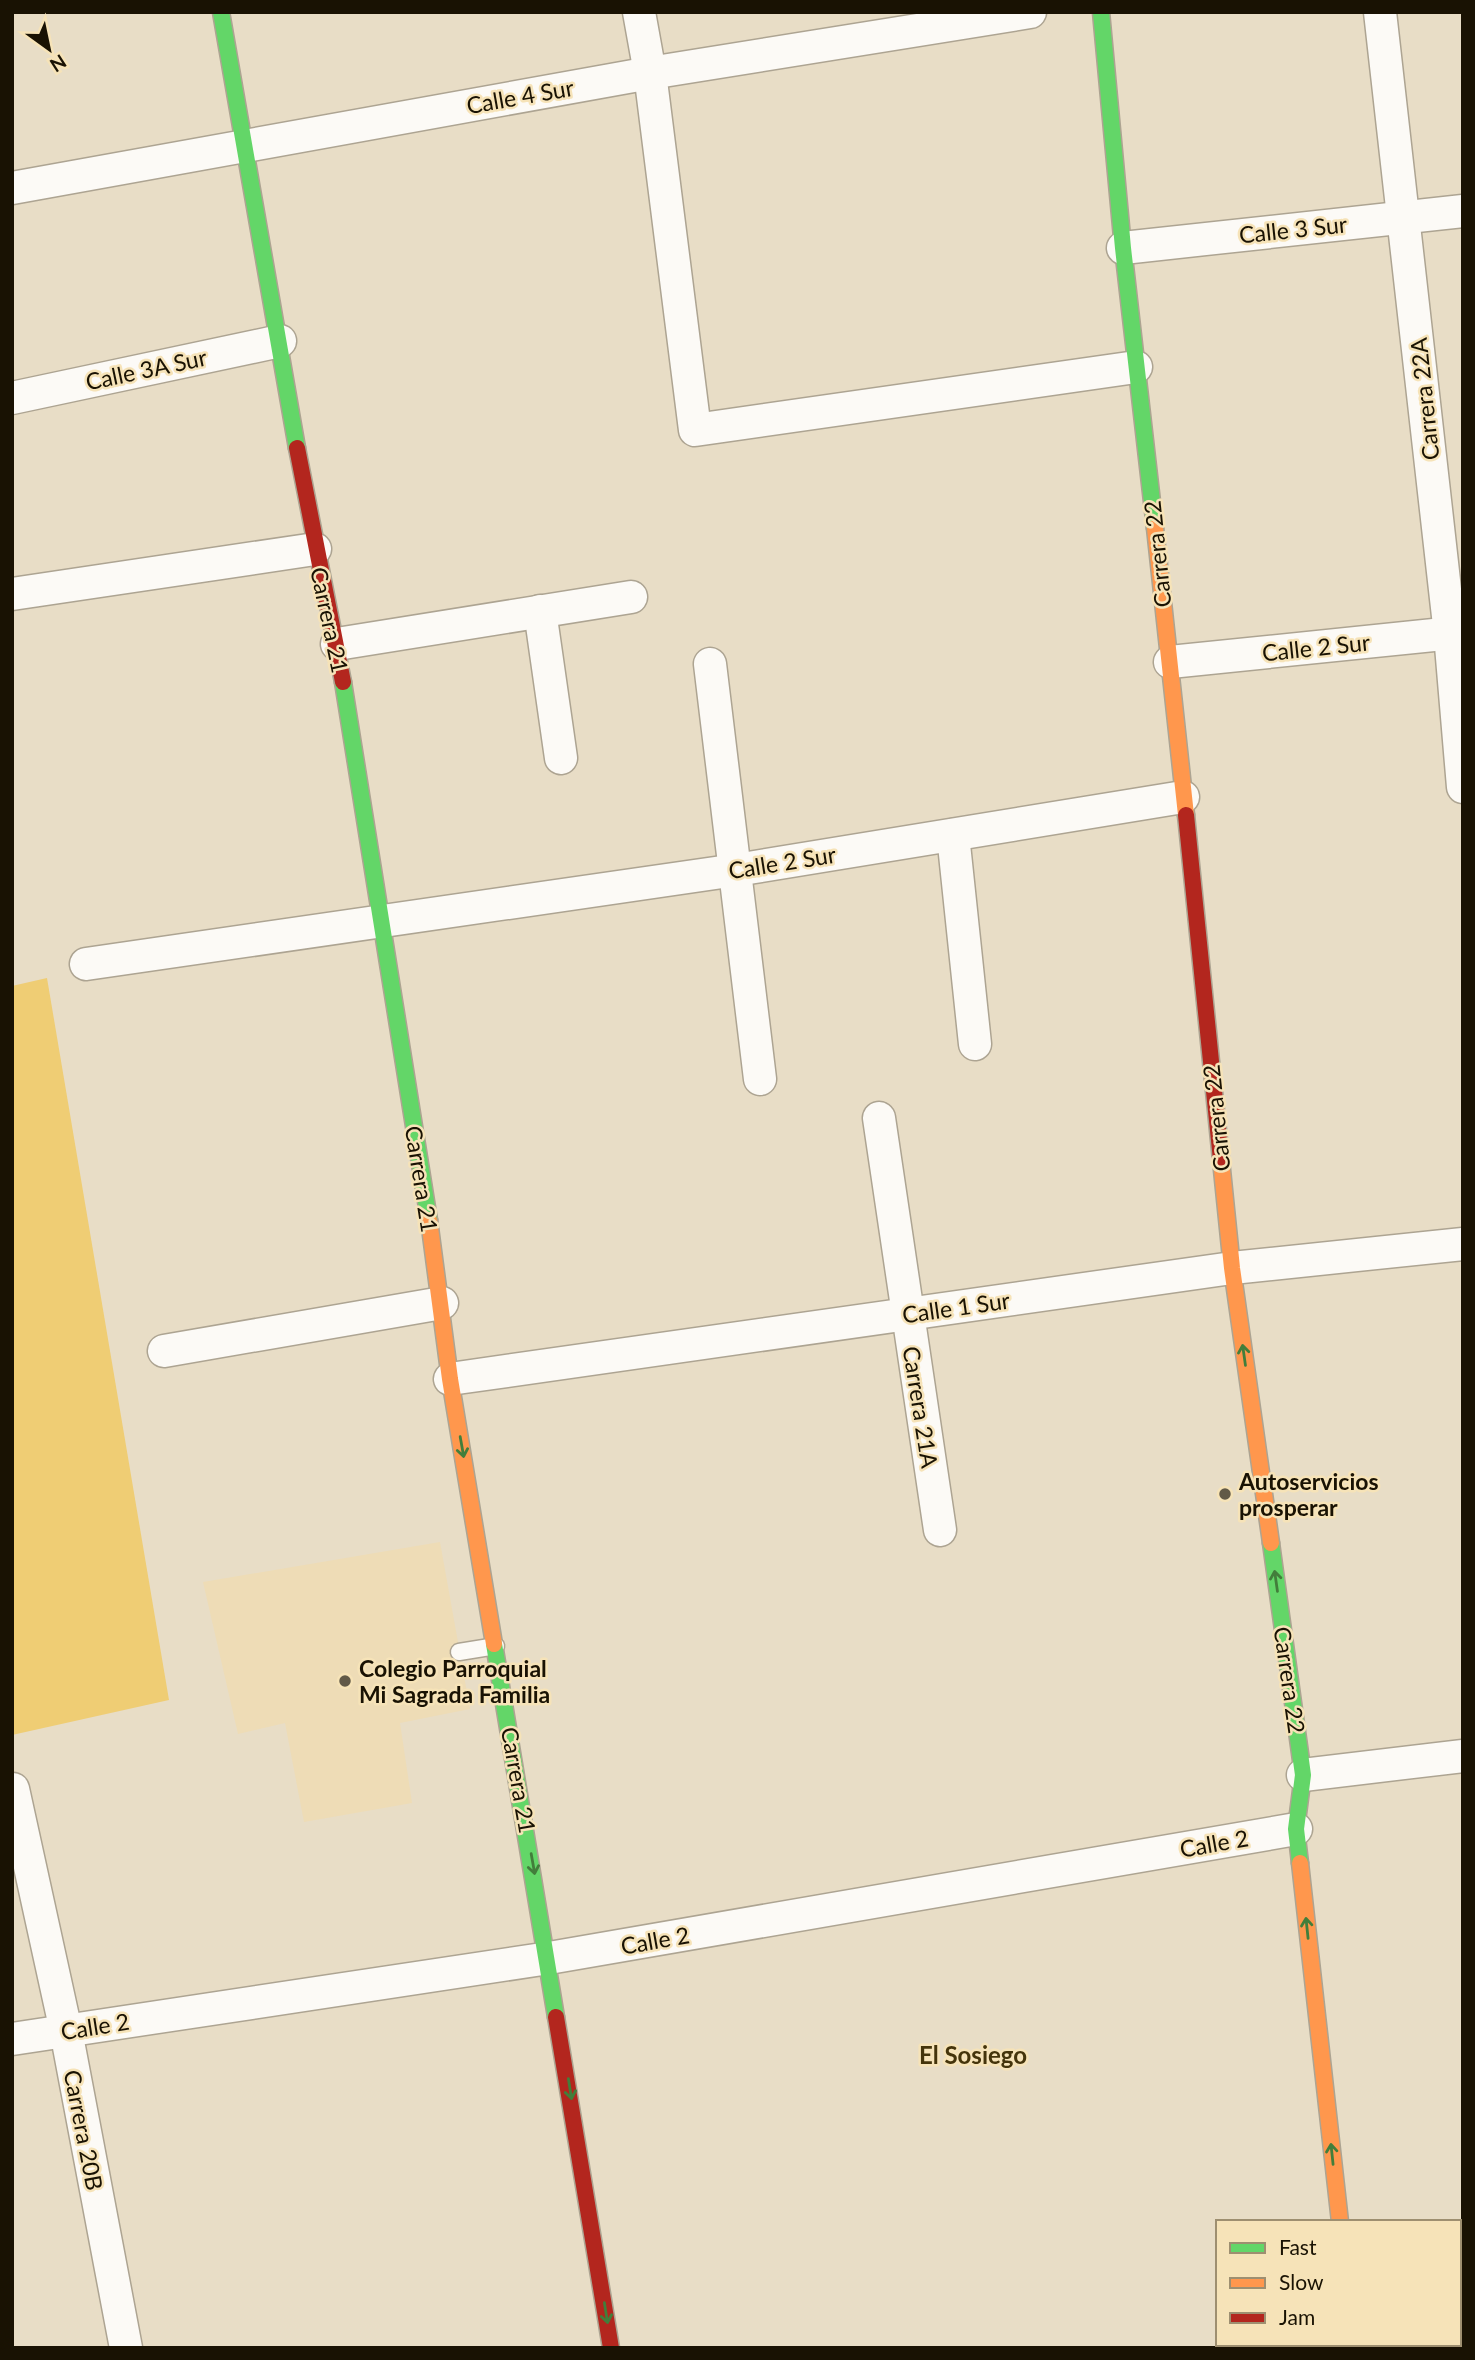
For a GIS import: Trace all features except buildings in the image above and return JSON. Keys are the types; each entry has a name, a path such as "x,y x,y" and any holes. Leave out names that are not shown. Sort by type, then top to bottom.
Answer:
{"street":[{"name":"Carrera 21","path":"221,12 316,549 337,644 442,1303 450,1379 549,1958 611,2348"},
{"path":"639,12 650,73 695,430 1136,367"},
{"name":"Calle 4 Sur","path":"12,188 650,73 1030,12"},
{"name":"Carrera 22","path":"1101,12 1123,248 1170,662 1232,1268 1303,1775 1296,1829 1339,2220"},
{"name":"Carrera 22A","path":"1380,12 1456,633 1463,787"},
{"name":"Calle 3 Sur","path":"1123,248 1463,211"},
{"name":"Calle 3A Sur","path":"12,398 280,341"},
{"path":"12,594 316,549"},
{"path":"337,644 631,597"},
{"path":"540,611 561,758"},
{"name":"Calle 2 Sur","path":"1170,662 1456,633"},
{"path":"710,664 760,1079"},
{"name":"Calle 2 Sur","path":"86,964 736,870 1183,797"},
{"path":"953,835 975,1044"},
{"name":"Carrera 21A","path":"879,1118 940,1530"},
{"name":"Calle 1 Sur","path":"450,1379 1232,1268 1463,1244"},
{"path":"164,1351 442,1303"},
{"path":"1303,1775 1463,1756"},
{"name":"Carrera 20B","path":"13,1789 66,2031 126,2348"},
{"name":"Calle 2","path":"12,2039 549,1958 1296,1829"}],"lane":[{"path":"459,1652 496,1646"}],"shaded area":[{"path":"47,978 169,1700 12,1735 12,986"},
{"name":"Colegio Parroquial Mi Sagrada Familia","path":"440,1542 470,1709 400,1723 412,1803 304,1822 285,1723 238,1734 203,1582"}],"traffic: fast":[{"path":"221,12 297,448"},
{"path":"1101,12 1123,248 1155,528"},
{"path":"343,682 429,1220"},
{"path":"1271,1543 1303,1775 1296,1829 1300,1863"},
{"path":"494,1644 556,2017"}],"traffic: slow":[{"path":"1155,528 1186,815"},
{"path":"1221,1160 1232,1268 1271,1543"},
{"path":"429,1220 450,1379 494,1644"},
{"path":"1300,1863 1340,2220"}],"traffic: jam":[{"path":"297,448 343,682"},
{"path":"1186,815 1221,1160"},
{"path":"556,2017 611,2348"}],"place":[{"name":"Autoservicios prosperar","path":"1225,1494"},
{"name":"Colegio Parroquial Mi Sagrada Familia","path":"345,1681"}],"district":[{"name":"El Sosiego","path":"973,2054"}]}
